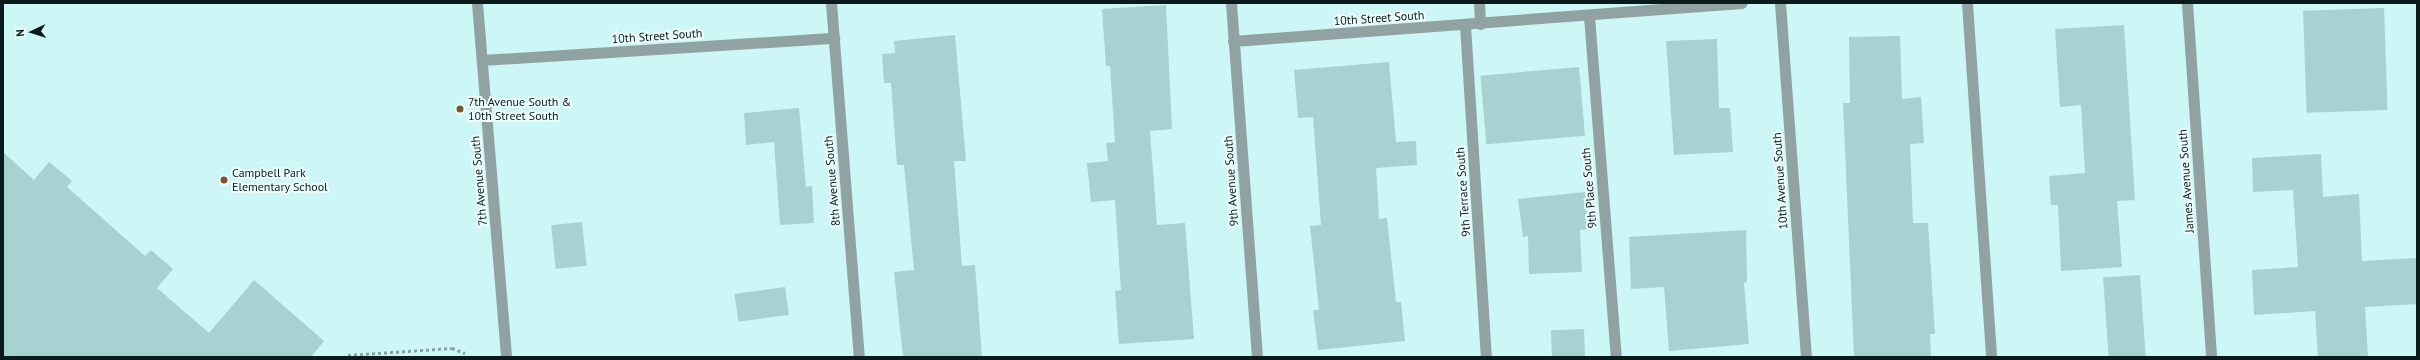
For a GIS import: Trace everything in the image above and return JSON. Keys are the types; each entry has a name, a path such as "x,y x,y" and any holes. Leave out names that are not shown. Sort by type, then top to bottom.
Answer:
{"street":[{"name":"7th Avenue South","path":"477,3 506,357"},
{"name":"8th Avenue South","path":"831,3 859,357"},
{"name":"9th Avenue South","path":"1231,3 1257,357"},
{"path":"1479,3 1480,24"},
{"name":"10th Street South","path":"1233,41 1589,16 1742,3"},
{"name":"10th Avenue South","path":"1780,3 1806,357"},
{"path":"1967,3 1991,357"},
{"name":"James Avenue South","path":"2187,3 2211,357"},
{"name":"9th Place South","path":"1589,16 1616,357"},
{"name":"9th Terrace South","path":"1465,25 1486,357"},
{"name":"10th Street South","path":"482,60 834,38"}],"path":[{"path":"348,355 452,348 465,353"}],"building":[{"path":"1166,5 1172,129 1150,131 1157,225 1185,223 1194,339 1119,344 1115,291 1121,290 1115,200 1091,202 1087,163 1108,161 1106,143 1115,142 1110,66 1106,66 1102,9"},
{"path":"2384,8 2388,110 2307,113 2303,11"},
{"path":"2124,25 2135,200 2117,201 2122,267 2061,271 2058,205 2051,205 2049,176 2085,173 2081,105 2060,107 2055,29"},
{"path":"955,35 966,161 954,161 962,266 975,265 982,357 903,357 894,272 914,270 904,165 897,165 891,83 884,83 882,54 895,53 894,41"},
{"path":"1900,36 1902,99 1921,97 1924,143 1910,144 1913,223 1928,223 1935,334 1930,334 1931,357 1854,357 1843,103 1850,103 1849,37"},
{"path":"1717,39 1719,108 1730,108 1733,152 1674,155 1666,41"},
{"path":"1389,62 1396,142 1416,141 1417,165 1376,168 1379,219 1387,218 1396,302 1401,302 1405,341 1318,350 1313,310 1319,310 1310,226 1321,225 1313,117 1298,118 1294,70"},
{"path":"1579,67 1585,136 1486,144 1480,76"},
{"path":"799,108 806,187 812,186 814,223 780,225 774,142 746,145 744,113"},
{"path":"3,152 34,180 49,162 72,181 67,187 145,256 151,250 173,269 157,288 209,333 254,280 324,341 311,357 3,357"},
{"path":"2321,154 2323,197 2359,194 2362,261 2417,258 2417,304 2365,307 2368,357 2318,357 2315,311 2254,315 2252,270 2298,267 2293,190 2253,192 2252,158"},
{"path":"1585,192 1588,229 1580,230 1582,272 1529,274 1528,236 1523,237 1518,199"},
{"path":"582,222 587,266 556,269 551,225"},
{"path":"1746,230 1747,282 1744,283 1749,344 1669,351 1664,287 1631,289 1629,237"},
{"path":"2140,275 2146,357 2109,357 2103,278"},
{"path":"785,287 789,315 738,322 734,294"},
{"path":"1584,329 1585,357 1552,357 1551,330"}],"place":[{"name":"7th Avenue South & 10th Street South","path":"460,109"},
{"name":"Campbell Park Elementary School","path":"224,180"}]}
